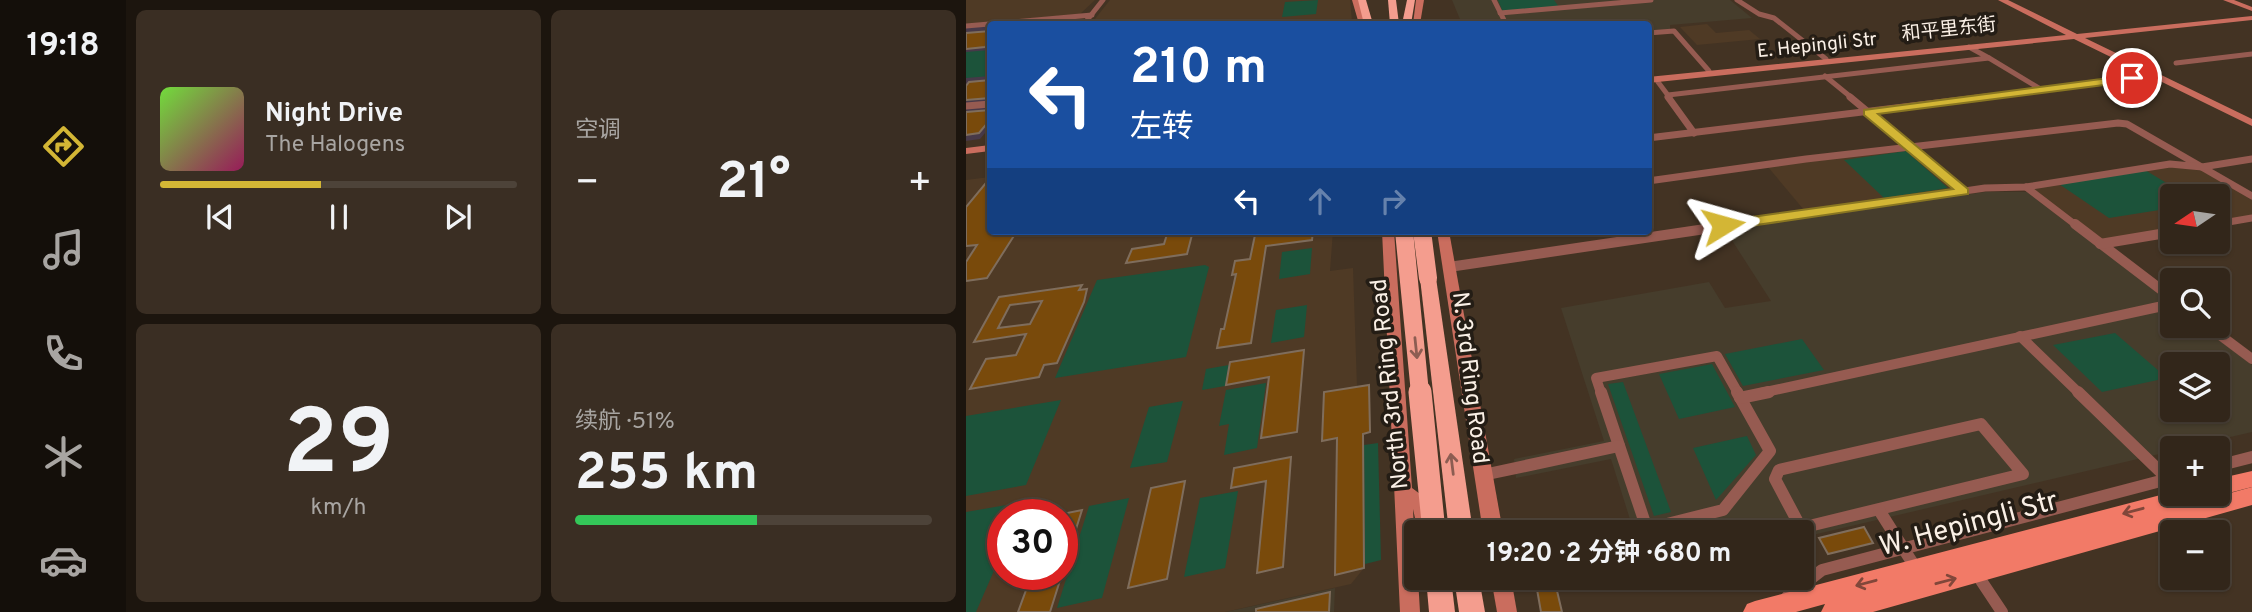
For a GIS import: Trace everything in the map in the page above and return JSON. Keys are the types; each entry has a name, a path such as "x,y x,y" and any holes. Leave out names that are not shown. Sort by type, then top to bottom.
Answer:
{"highway":[{"path":"1358,0 1368,21"},
{"path":"1382,0 1383,15"},
{"path":"1392,0 1395,21"},
{"path":"1408,21 1411,0"},
{"name":"North 3rd Ring Road","path":"1404,235 1433,520"},
{"name":"N. 3rd Ring Road","path":"1423,235 1459,520"},
{"path":"1440,590 1442,612"},
{"path":"1469,590 1472,612"}],"main road":[{"path":"2230,485 2252,479"},
{"name":"W. Hepingli Str","path":"1765,609 1917,570 2160,496"},
{"name":"W. Hepingli Str","path":"1833,612 2252,496"}],"street":[{"path":"1087,21 1103,0"},
{"path":"1358,0 1362,21"},
{"path":"1416,21 1420,0"},
{"path":"1494,0 1504,21"},
{"path":"1500,13 1651,0"},
{"path":"1737,0 1759,14 1774,18 1826,59"},
{"path":"2002,0 2252,123"},
{"path":"2227,0 2252,6"},
{"path":"2234,0 2252,6"},
{"path":"2241,0 2252,6"},
{"path":"1024,21 1092,15"},
{"name":"和平里东街","path":"1652,80 1709,71 2252,17"},
{"path":"968,26 987,24"},
{"path":"1652,33 1674,30 1709,71"},
{"name":"E. Hepingli Str","path":"1652,80 1971,48 2073,35"},
{"path":"1652,80 1971,48 2042,90"},
{"path":"2176,63 2252,54"},
{"path":"1668,95 1989,58"},
{"path":"1741,73 1754,85"},
{"path":"1825,76 1963,191"},
{"path":"1652,138 2154,76"},
{"path":"1652,81 1668,95 1694,133"},
{"path":"966,106 987,104"},
{"path":"1652,180 2118,123 2127,124 2252,196"},
{"path":"966,150 987,147"},
{"path":"1389,278 1963,191 2025,187 2170,164 2202,167 2252,159"},
{"path":"2025,187 2160,289"},
{"path":"2230,222 2252,218"},
{"path":"2100,244 2160,234"},
{"path":"1388,235 1410,612"},
{"path":"1444,235 1491,520"},
{"path":"1740,398 2160,307"},
{"path":"2020,336 2160,468"},
{"path":"2224,338 2252,359"},
{"path":"1717,356 1740,398 1770,451 1723,510 1647,529 1596,379 1717,356"},
{"path":"1981,424 2024,474 1879,510 1801,528 1774,479 1779,470 1981,424"},
{"path":"1483,475 1619,446"},
{"path":"2230,463 2252,457"},
{"path":"1402,491 1423,506 1424,520"},
{"path":"1765,609 1822,570 2160,494"},
{"path":"1879,510 1917,570"},
{"path":"1976,573 2002,612"},
{"path":"1430,590 1432,612"},
{"path":"1503,590 1507,612"}],"shaded area":[{"path":"966,0 1095,0 1080,14 966,24"},
{"path":"1110,0 1350,0 1352,21 1093,21"},
{"path":"1452,0 1730,0 1752,18 1670,25 1670,29 1652,32 1652,21 1461,21"},
{"path":"1707,24 1716,33 1749,30 1760,39 1697,45 1680,27"},
{"path":"987,25 987,131 980,139 966,141 966,27"},
{"path":"1907,149 1954,189 1804,210 1768,167"},
{"path":"2167,166 2203,171 2225,184 2160,184 2160,231 2102,240 2032,188"},
{"path":"987,177 987,235 1333,235 1330,271 1353,268 1357,387 1324,393 1322,441 1363,434 1364,568 1351,584 1225,612 966,612 966,180"},
{"path":"2230,187 2252,200 2252,215 2230,219"},
{"path":"1985,192 2027,192 2160,294 2160,338 2217,338 2252,365 2252,432 2230,437 2160,436 2160,454 1814,535 1814,520 1630,520 1611,459 1516,478 1514,459 1604,441 1561,308 1709,282 1725,308 1771,301 1724,228"},
{"path":"1335,588 1334,612 1225,612"}],"green space":[{"path":"1318,0 1316,14 1282,17 1285,2"},
{"path":"1498,0 1554,0 1559,7 1503,12"},
{"path":"987,50 987,76 966,78 966,52"},
{"path":"1906,151 1948,188 1884,198 1844,160"},
{"path":"2145,170 2168,184 2160,184 2160,210 2109,218 2059,184"},
{"path":"1312,248 1310,274 1279,279 1282,252"},
{"path":"1205,265 1209,267 1186,357 1055,378 1097,280"},
{"path":"1307,305 1304,337 1271,343 1276,310"},
{"path":"2115,333 2160,372 2160,380 2102,392 2053,345"},
{"path":"1802,339 1824,370 1743,386 1725,354"},
{"path":"1712,364 1735,407 1679,419 1659,374"},
{"path":"1229,365 1225,386 1202,390 1206,369"},
{"path":"1623,382 1671,512 1654,516 1608,384"},
{"path":"1266,383 1257,448 1224,455 1229,424 1219,426 1226,390"},
{"path":"1061,400 1026,485 966,496 966,416"},
{"path":"1183,401 1167,462 1130,468 1149,407"},
{"path":"1747,436 1756,455 1716,500 1693,448"},
{"path":"1378,443 1381,560 1365,564 1364,445"},
{"path":"1238,491 1225,568 1184,577 1200,498"},
{"path":"1129,498 1102,598 1057,608 1063,590 1078,590 1078,541 1089,506"},
{"path":"987,508 987,587 976,612 966,612 966,512"}],"building":[{"path":"987,31 987,45 966,49 966,33"},
{"path":"987,80 987,98 966,100 966,86 969,82"},
{"path":"987,110 987,124 979,133 966,135 966,112"},
{"path":"987,182 987,235 1014,235 987,278 966,281 966,262 977,245 966,246 966,207"},
{"path":"1167,235 1192,235 1187,254 1126,263 1132,249 1164,244"},
{"path":"1255,235 1313,235 1312,240 1266,246 1251,343 1217,348 1236,274 1232,275 1235,261 1250,259"},
{"path":"1082,285 1079,290 1087,289 1084,302 1057,363 1044,365 1039,377 970,389 986,359 1016,355 1026,334 974,342 999,297","holes":["1042,301 1030,324 998,328 1010,305"]},
{"path":"1304,350 1297,432 1261,438 1269,377 1226,385 1230,362"},
{"path":"1369,385 1370,432 1363,434 1364,568 1335,575 1337,438 1322,441 1324,392"},
{"path":"1291,457 1283,567 1257,573 1266,481 1231,488 1234,468"},
{"path":"1185,481 1167,579 1128,588 1151,488"},
{"path":"1864,527 1873,543 1828,554 1819,538"},
{"path":"1026,590 1057,590 1050,612 1018,612"},
{"path":"1537,590 1557,590 1562,612 1541,612"},
{"path":"1330,592 1329,612 1256,612 1256,609"}],"route":[{"path":"1723,225 1963,191 1868,112 2132,78"}]}
